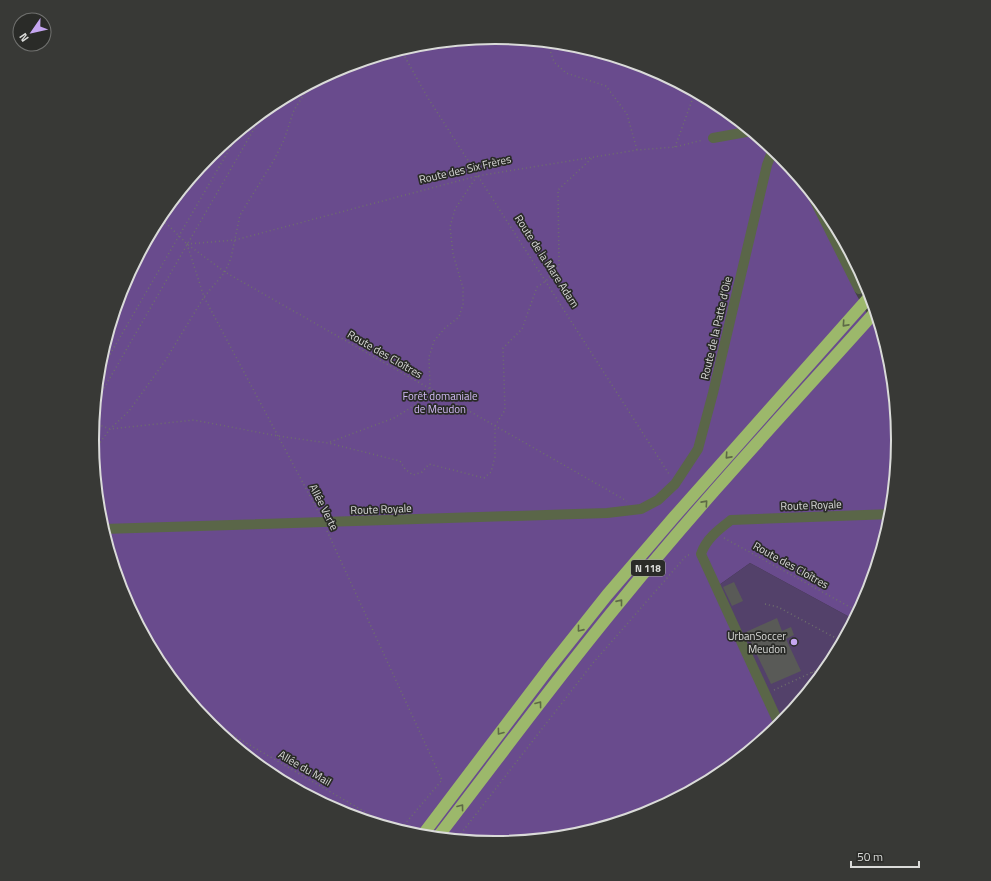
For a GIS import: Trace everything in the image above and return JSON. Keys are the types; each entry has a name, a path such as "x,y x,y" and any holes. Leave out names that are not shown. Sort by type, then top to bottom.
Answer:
{"highway":[{"name":"N 118","path":"426,831 549,668 607,595 866,300"},
{"name":"N 118","path":"441,833 561,675 620,601 689,520 872,316"}],"street":[{"path":"713,138 746,133"},
{"name":"Route de la Patte d'Oie","path":"658,500 675,484 698,449 713,393 767,165 771,155"},
{"path":"823,218 859,289"},
{"name":"Route Royale","path":"110,529 607,513 641,509 658,500"},
{"name":"Route Royale","path":"716,533 730,520 885,514"},
{"path":"716,533 704,546 701,554 777,720"}],"path":[{"path":"549,47 554,62 566,73 606,86 627,114 637,150"},
{"name":"Route de la Mare Adam","path":"404,55 428,98 477,176 546,281 675,484"},
{"path":"99,444 110,429 129,412 165,361 204,297 225,272 231,258 240,214 274,160 284,140 294,110 305,93"},
{"path":"675,147 693,97"},
{"path":"102,392 257,124"},
{"name":"Route des Six Frères","path":"187,244 235,240 477,176 637,150 675,147 713,138"},
{"path":"108,357 233,143"},
{"path":"100,425 110,429 194,420 278,436 328,443 400,461 405,469 413,475 422,472 429,464 484,478 491,472 495,457 494,426 505,410 504,348 522,329 536,287 546,281 559,266 558,190 593,158"},
{"path":"328,443 394,418 420,402 430,389 429,357 434,341 445,328 459,317 464,304 463,288 453,254 450,227 454,209 477,176"},
{"name":"Route des Cloîtres","path":"164,223 187,244 225,272 641,509"},
{"name":"Allée Verte","path":"187,244 204,297 324,523 442,780 402,825"},
{"name":"Route des Cloîtres","path":"716,533 854,609"},
{"path":"460,835 599,657 687,555 701,554"},
{"path":"765,604 778,607 839,640"},
{"path":"765,694 820,669"},
{"path":"812,672 814,677"},
{"name":"Allée du Mail","path":"225,731 379,819"}],"shaded area":[{"name":"UrbanSoccer Meudon","path":"750,563 850,617 825,661 794,702 780,717 719,585"}],"green space":[{"name":"Forêt domaniale de Meudon","path":"496,44 547,47 623,65 647,74 694,97 737,126 776,160 810,199 839,242 862,289 871,313 884,363 889,389 891,415 891,466 889,492 884,518 871,568 850,617 750,563 719,585 778,719 757,739 737,755 694,784 671,796 623,816 573,829 547,834 496,837 444,834 393,823 344,807 297,784 254,755 234,739 197,702 181,682 152,639 140,616 120,568 113,543 102,492 100,466 99,440 102,389 120,313 129,289 152,242 181,199 197,179 234,142 254,126 297,97 320,85 368,65 393,58 444,47 470,45"}],"building":[{"path":"734,582 743,601 732,606 723,587"},
{"path":"777,618 782,631 791,627 794,635 786,639 801,671 771,684 746,632"}],"tunnel":[{"path":"859,289 868,306"}],"place":[{"name":"UrbanSoccer Meudon","path":"794,642"}]}
